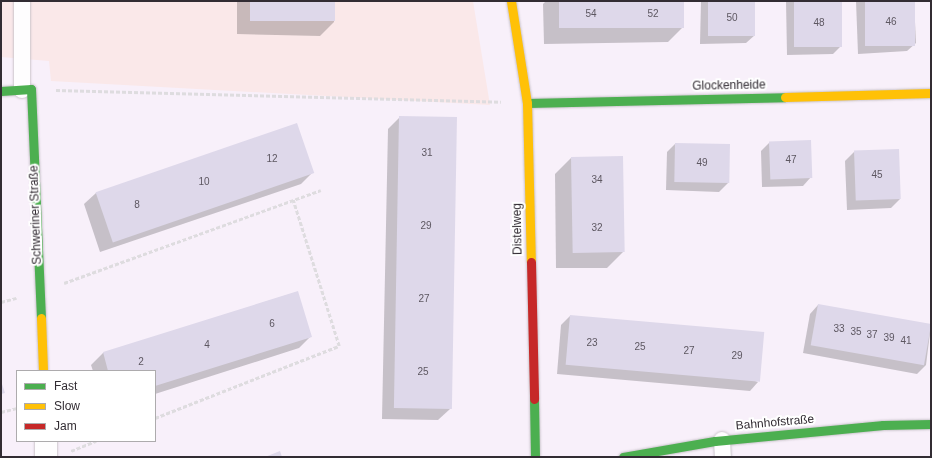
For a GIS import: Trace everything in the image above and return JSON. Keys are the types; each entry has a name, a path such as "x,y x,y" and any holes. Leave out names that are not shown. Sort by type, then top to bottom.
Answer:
{"street":[{"name":"Distelweg","path":"512,1 527,103 535,457"},
{"path":"1,91 27,89"},
{"name":"Schweriner Straße","path":"27,89 42,370"},
{"name":"Glockenheide","path":"527,103 931,93"},
{"name":"Bahnhofstraße","path":"623,457 722,440 883,425 931,424"},
{"path":"46,442 46,457"}],"lane":[{"path":"22,1 27,89"},
{"path":"722,440 723,457"}],"path":[{"path":"27,89 527,103"},
{"path":"1,302 39,292 321,190"},
{"path":"156,418 339,346 293,200"},
{"path":"1,412 16,408"},
{"path":"67,453 94,442"}],"shaded area":[{"path":"1,1 473,1 490,105 51,81 49,61 1,57"}],"building":[{"path":"250,1 335,1 335,21 250,21"},
{"path":"559,1 684,1 684,28 559,28"},
{"path":"708,1 755,1 755,36 708,36"},
{"path":"794,1 842,1 842,47 794,47"},
{"path":"865,1 915,1 915,46 865,46"},
{"path":"399,116 457,117 452,409 394,408"},
{"path":"297,123 314,173 113,242 96,192"},
{"path":"811,140 812,178 770,179 769,141"},
{"path":"675,143 730,144 729,183 674,182"},
{"path":"899,149 901,199 856,201 854,151"},
{"path":"623,156 625,252 573,253 571,157"},
{"path":"298,291 312,337 156,386 156,370 108,370 103,352"},
{"path":"818,304 931,324 924,365 811,345"},
{"path":"570,315 764,332 760,382 566,365"},
{"path":"1,381 5,393 1,394"},
{"path":"280,451 282,457 265,457"}],"traffic: fast":[{"path":"1,91 31,89 41,318"},
{"path":"527,103 785,97"},
{"path":"534,399 535,457"},
{"path":"623,457 715,441 883,425 931,424"}],"traffic: slow":[{"path":"511,1 527,103 531,262"},
{"path":"785,97 931,93"},
{"path":"41,318 43,370"}],"traffic: jam":[{"path":"531,262 534,399"}]}
